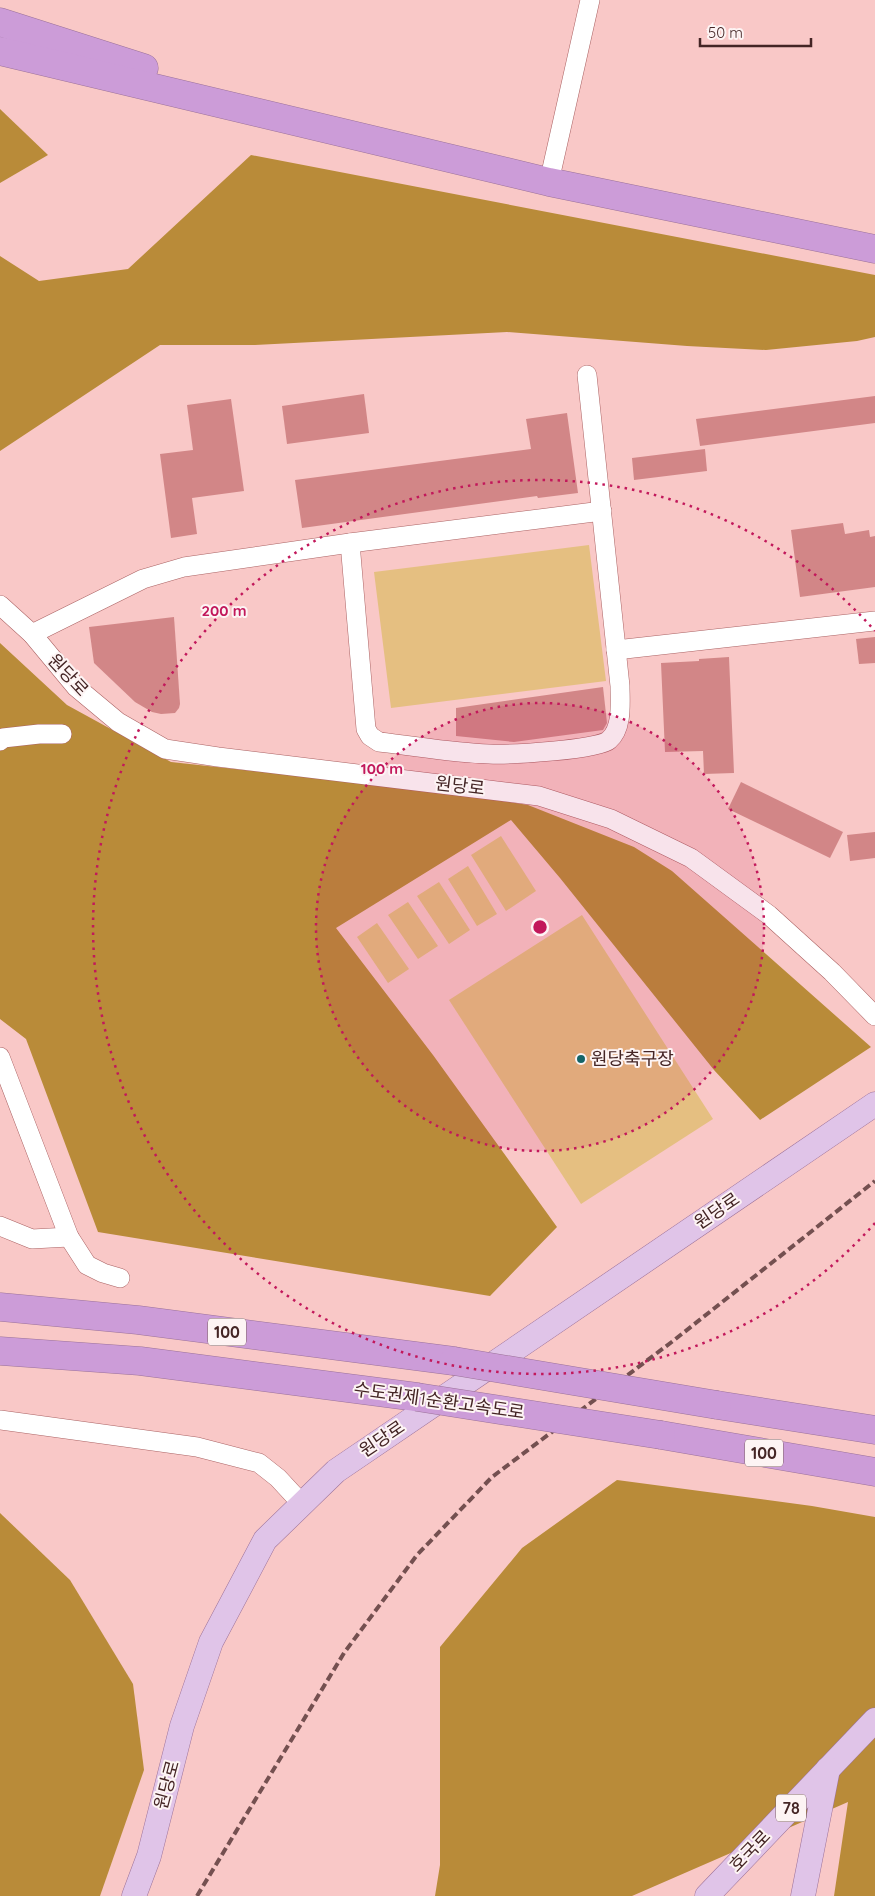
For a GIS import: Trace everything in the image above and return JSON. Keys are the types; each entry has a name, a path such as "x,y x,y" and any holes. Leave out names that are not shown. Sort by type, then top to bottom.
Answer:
{"highway":[{"path":"0,22 207,94"},
{"path":"0,41 207,94"},
{"path":"0,51 207,94 875,249"},
{"path":"0,67 207,94"},
{"path":"550,173 875,233"},
{"name":"100","path":"0,1307 138,1320 454,1361 873,1429"},
{"name":"수도권제1순환고속도로","path":"0,1351 140,1361 417,1398 661,1435 871,1471"}],"main road":[{"name":"원당로","path":"134,1896 149,1856 182,1726 211,1642 265,1540 336,1471 875,1104"},
{"name":"호국로","path":"707,1896 875,1720"},
{"name":"호국로","path":"728,1896 875,1740"},
{"path":"803,1896 828,1769"}],"street":[{"path":"550,173 590,0"},
{"path":"350,543 366,729 370,736 379,742 490,754 596,746 608,742 614,735 618,725 620,686 587,375"},
{"path":"32,634 144,579 184,567 350,543 602,511"},
{"name":"원당로","path":"0,605 32,634 76,687 118,722 165,749 539,796 611,819 691,858 769,915 832,972 875,1016"},
{"path":"616,650 875,622"},
{"path":"0,741 3,738 39,734 62,734"},
{"path":"0,1057 69,1237 87,1265 103,1273 120,1278"},
{"path":"0,1226 32,1239 69,1237"},
{"path":"0,1420 197,1447 259,1463 278,1478 302,1504"}],"shaded area":[{"path":"0,109 48,155 0,183"},
{"path":"251,155 875,275 875,337 857,341 766,350 507,332 255,345 160,345 0,451 0,256 39,281 128,269"},
{"path":"589,545 606,681 391,708 374,572"},
{"path":"0,643 67,705 171,762 440,791 528,805 634,847 672,871 871,1047 760,1120 714,1070 511,820 336,928 433,1055 557,1227 490,1296 98,1232 26,1039 0,1019"},
{"path":"501,836 536,891 506,911 471,855"},
{"path":"468,866 497,914 477,926 448,879"},
{"path":"439,882 470,930 449,944 417,896"},
{"path":"408,902 438,946 418,959 388,915"},
{"name":"원당축구장","path":"582,915 713,1119 581,1204 449,1000"},
{"path":"377,923 409,969 388,983 357,937"},
{"path":"617,1480 812,1506 875,1517 875,1896 834,1896 848,1802 632,1896 435,1896 440,1865 440,1647 522,1548"},
{"path":"0,1513 70,1580 133,1684 144,1770 100,1896 0,1896"}],"building":[{"path":"364,394 369,433 287,444 282,406"},
{"path":"875,396 875,423 700,446 696,419"},
{"path":"231,399 244,491 192,498 197,534 171,538 160,454 193,450 187,405"},
{"path":"567,413 578,493 538,498 537,496 302,528 295,480 531,449 526,419"},
{"path":"705,449 707,471 634,480 632,458"},
{"path":"843,523 845,534 869,530 870,537 875,536 875,587 800,597 791,530"},
{"path":"174,617 180,704 175,713 161,714 152,712 135,702 94,663 89,627"},
{"path":"875,637 875,663 859,664 856,639"},
{"path":"729,657 734,773 704,774 703,751 665,752 661,663"},
{"path":"603,687 607,723 603,730 514,742 456,736 456,708"},
{"path":"741,782 843,832 830,858 728,809"},
{"path":"875,832 875,858 850,861 847,835"}],"railway":[{"path":"197,1896 344,1653 417,1555 492,1477 673,1341 875,1181"}],"place":[{"name":"원당축구장","path":"581,1059"}]}
